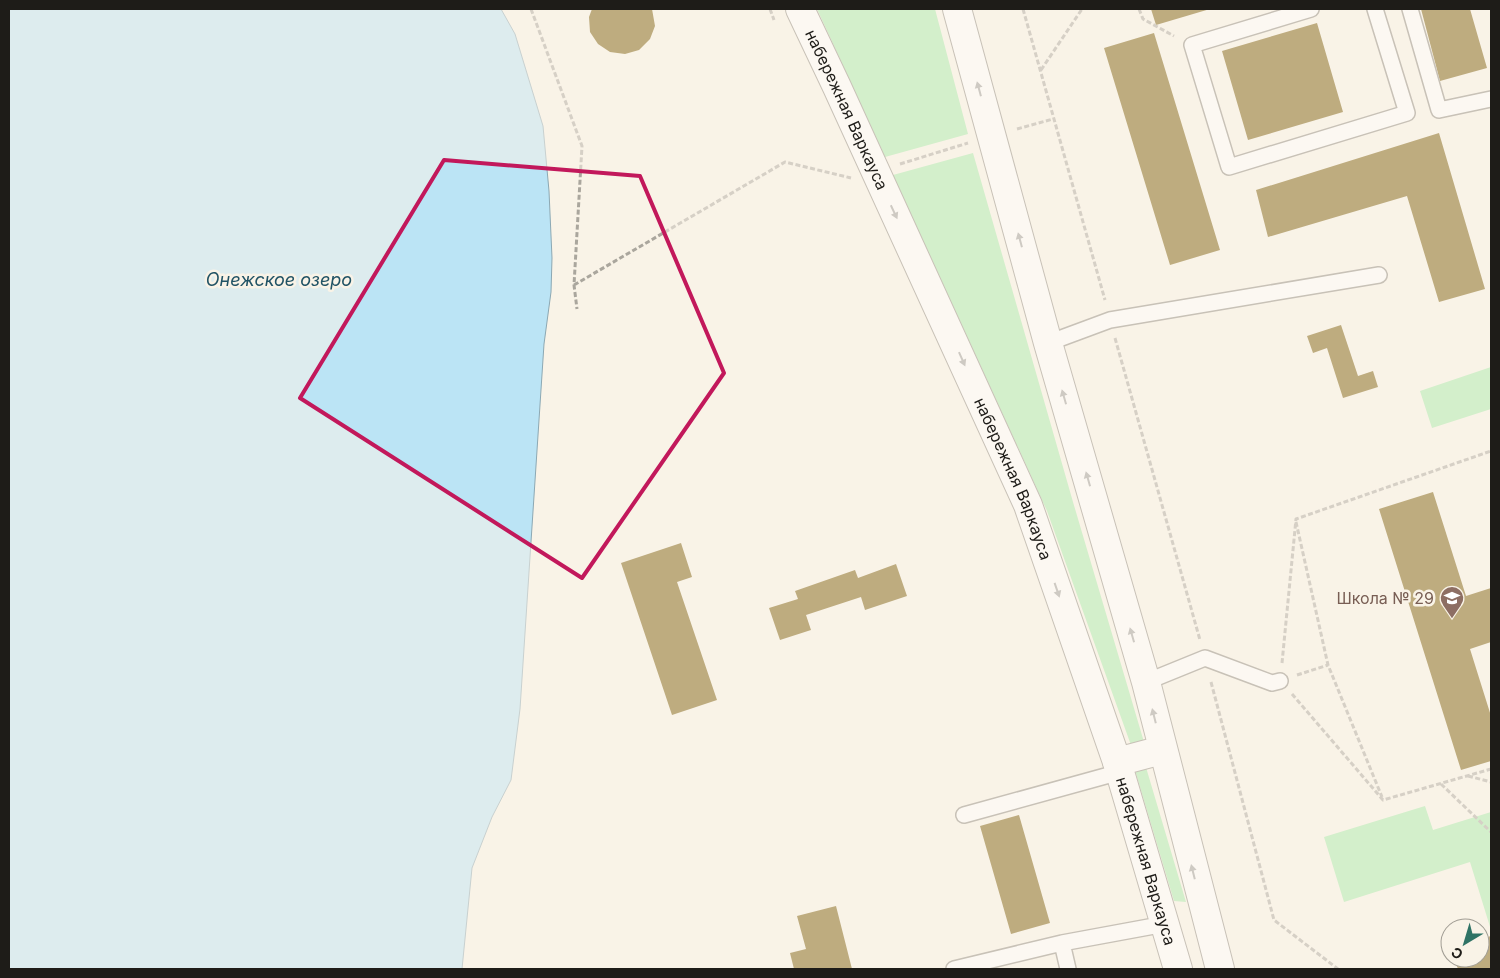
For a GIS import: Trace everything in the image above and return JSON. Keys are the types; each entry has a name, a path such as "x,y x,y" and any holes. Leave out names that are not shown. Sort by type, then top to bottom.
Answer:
{"main road":[{"name":"набережная Варкауса","path":"800,9 863,175 1028,505 1118,767 1178,969"},
{"path":"957,9 1048,343 1146,682 1220,969"},
{"path":"1118,767 1162,750"},
{"path":"1166,924 1206,919"}],"lane":[{"path":"1311,9 1192,45 1229,167 1407,113 1376,9"},
{"path":"1410,9 1439,110 1491,99"},
{"path":"1048,343 1110,320 1380,276"},
{"path":"1146,682 1205,658 1272,684 1280,681"},
{"path":"964,814 1118,767"},
{"path":"954,969 1062,943 1166,924"},
{"path":"1062,943 1068,969"}],"path":[{"path":"531,9 582,146 574,285 577,309"},
{"path":"770,9 777,27"},
{"path":"1023,9 1205,658 1274,920 1338,969"},
{"path":"1041,71 1082,9"},
{"path":"1139,9 1143,19 1192,45"},
{"path":"574,285 785,162 863,175 1053,119"},
{"path":"846,170 863,175"},
{"path":"1296,519 1491,451"},
{"path":"1296,519 1328,665 1383,800"},
{"path":"1296,519 1280,681 1383,800"},
{"path":"1280,681 1328,665"},
{"path":"1383,800 1491,769"},
{"path":"1468,776 1491,782"},
{"path":"1440,784 1491,832"}],"highlighted area":[{"path":"444,160 640,176 724,373 582,578 300,398"}],"green space":[{"path":"817,9 935,9 968,134 885,157"},
{"path":"973,153 1144,742 1132,748 1047,511 893,175"},
{"path":"1491,367 1491,409 1432,428 1420,391"},
{"path":"1145,764 1186,902 1174,901 1134,767"},
{"path":"1425,806 1433,830 1491,812 1491,930 1490,918 1487,918 1470,862 1344,902 1324,837"}],"water":[{"name":"Онежское озеро","path":"9,9 501,9 515,34 543,126 549,191 552,258 551,292 544,344 520,709 511,780 492,817 472,868 462,969 9,969"}],"building":[{"path":"592,9 652,9 655,26 650,39 639,50 625,54 610,52 598,44 590,32 589,17"},
{"path":"1151,9 1210,9 1156,25"},
{"path":"1421,9 1470,9 1487,68 1440,81"},
{"path":"1317,23 1343,112 1248,140 1222,51"},
{"path":"1154,33 1220,250 1170,265 1104,48"},
{"path":"1439,133 1485,289 1439,302 1407,196 1268,237 1256,190"},
{"path":"1341,325 1358,376 1373,371 1378,387 1343,398 1327,348 1313,353 1307,336"},
{"name":"Школа № 29","path":"1433,492 1466,596 1491,588 1491,642 1470,649 1491,716 1491,761 1461,770 1379,509"},
{"path":"681,543 692,577 677,582 717,700 672,715 621,563"},
{"path":"896,564 907,596 865,610 861,597 806,615 811,630 780,640 769,608 798,599 795,591 855,570 858,578"},
{"path":"1019,815 1050,923 1011,934 980,826"},
{"path":"836,906 852,969 794,969 790,953 806,949 797,916"},
{"path":"1490,936 1491,969 1458,969 1490,968"}],"place":[{"name":"Школа № 29","path":"1452,619"}]}
